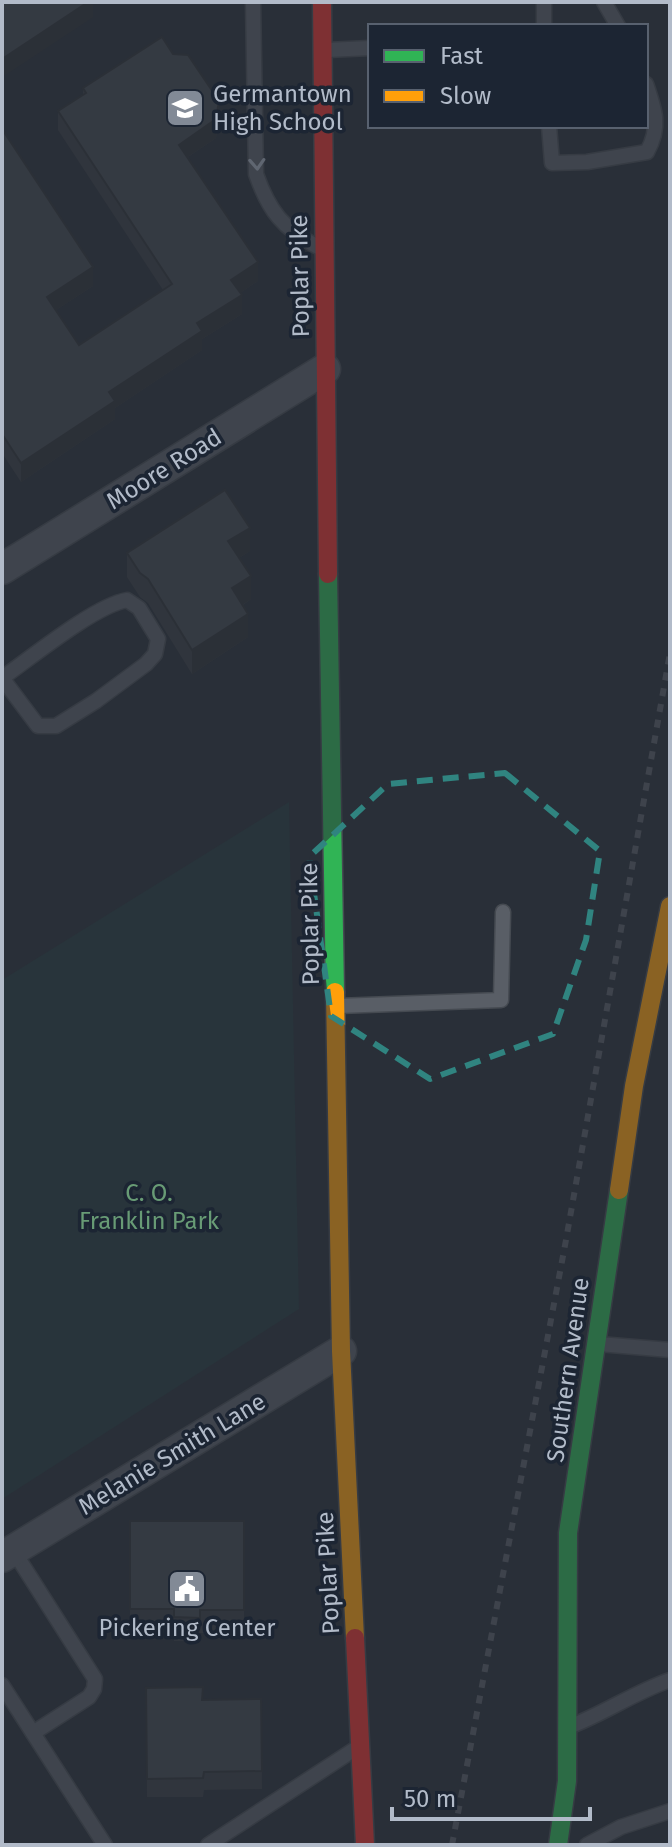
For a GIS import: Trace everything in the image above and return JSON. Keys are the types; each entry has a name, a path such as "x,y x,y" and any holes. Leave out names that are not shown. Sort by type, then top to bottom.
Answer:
{"main road":[{"name":"Poplar Pike","path":"322,2 341,1351 365,1845"},
{"name":"Southern Avenue","path":"558,1845 567,1781 568,1533 634,1086 670,906"}],"street":[{"name":"Moore Road","path":"2,569 325,369"},
{"name":"Melanie Smith Lane","path":"8,1554 341,1351"}],"lane":[{"path":"253,2 256,174 263,194 286,228 324,250"},
{"path":"544,2 544,24"},
{"path":"604,2 617,24"},
{"path":"322,50 368,48"},
{"path":"549,128 552,163 587,162 647,152 655,137 657,115 648,90"},
{"path":"127,600 139,608 158,639 155,654 146,664 56,726 38,726 2,678 116,602 127,600"},
{"path":"336,1006 501,1000 503,912"},
{"path":"596,1343 670,1350"},
{"path":"8,1554 95,1679 89,1697 33,1733"},
{"path":"567,1728 602,1714 645,1689 670,1680"},
{"path":"2,1685 105,1845"},
{"path":"208,1845 360,1746"},
{"path":"587,1845 621,1827 670,1811"}],"highlighted area":[{"path":"505,773 600,851 586,940 553,1034 430,1079 331,1016 309,857 388,784"}],"green space":[{"name":"C. O. Franklin Park","path":"289,802 299,1309 2,1499 2,980"}],"building":[{"path":"2,2 88,2 2,59"},
{"path":"162,37 173,54 188,55 219,101 216,119 179,145 258,262 231,280 242,295 197,323 202,331 109,392 115,401 21,463 2,434 2,129 93,267 47,297 79,345 172,284 58,111 86,93 83,88"},
{"path":"225,490 250,528 228,541 251,576 232,588 248,614 192,650 148,579 140,573 127,553"},
{"name":"Pickering Center","path":"130,1521 244,1521 244,1610 200,1610 200,1618 174,1617 174,1609 130,1609"},
{"path":"203,1687 202,1700 261,1699 262,1771 204,1772 203,1778 147,1779 146,1688"}],"railway":[{"path":"452,1845 566,1240 670,653"}],"traffic: fast":[{"path":"328,574 335,992"},
{"path":"558,1845 567,1781 568,1533 619,1190"}],"traffic: slow":[{"path":"619,1190 634,1086 670,906"},
{"path":"335,992 341,1351 355,1638"}],"traffic: jam":[{"path":"322,2 328,574"},
{"path":"355,1638 365,1845"}],"place":[{"name":"Germantown High School","path":"185,108"},
{"name":"Pickering Center","path":"187,1589"}]}
